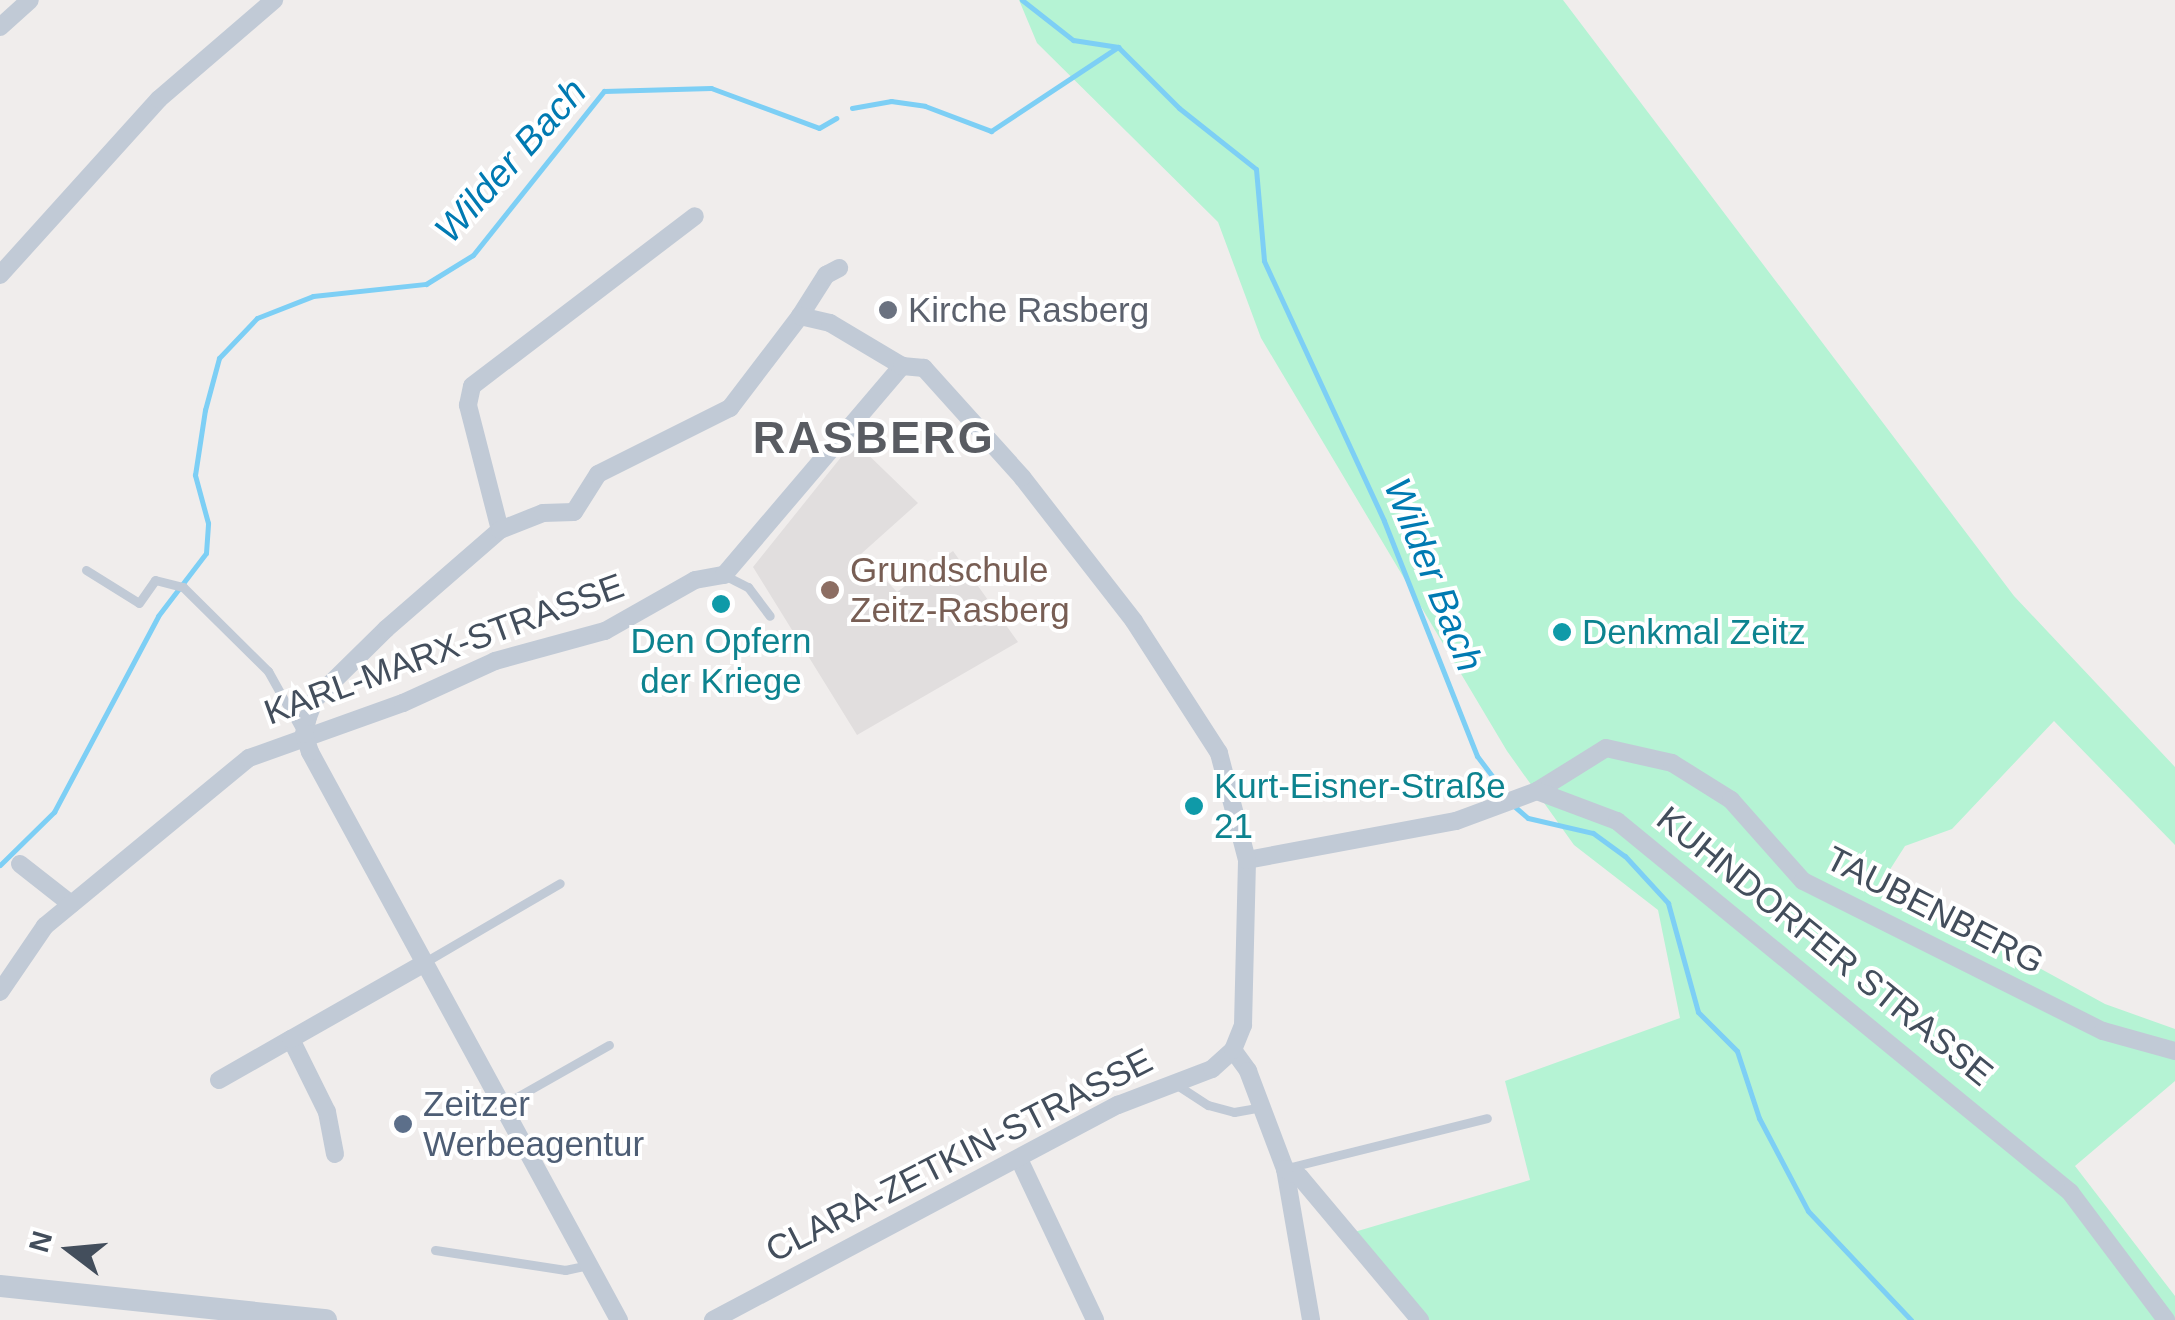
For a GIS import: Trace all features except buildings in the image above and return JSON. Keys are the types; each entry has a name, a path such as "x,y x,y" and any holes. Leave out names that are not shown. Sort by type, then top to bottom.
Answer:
{"street":[{"path":"0,28 30,0"},
{"path":"0,275 158,99 268,2"},
{"path":"500,530 468,406 472,386 695,216"},
{"path":"618,1320 422,964 304,734 315,699 500,530 544,512 574,512 598,474 730,408 826,275 839,268"},
{"path":"800,316 830,323 902,366 924,368 967,414 1134,621 1219,753 1247,860 1242,881 1244,1014 1234,1050 1262,1107 1285,1169 1310,1320"},
{"path":"724,576 902,366"},
{"name":"KARL-MARX-STRASSE","path":"0,992 30,942 249,758 304,734 403,703 494,661 605,631 694,580 724,576"},
{"name":"TAUBENBERG","path":"1530,793 1606,748 1672,763 1732,800 1803,881 2103,1030 2175,1051"},
{"path":"1247,860 1444,824 1530,793"},
{"name":"KUHNDORFER STRASSE","path":"1530,793 1617,820 1652,843 1971,1106 2070,1192 2166,1320"},
{"path":"20,864 71,904"},
{"path":"219,1080 422,964"},
{"path":"291,1038 327,1112 335,1154"},
{"name":"CLARA-ZETKIN-STRASSE","path":"714,1320 1118,1105 1212,1068 1234,1050"},
{"path":"1019,1159 1095,1320"},
{"path":"1285,1169 1300,1176 1420,1320"},
{"path":"0,1286 326,1320"}],"lane":[{"path":"86,570 139,603 155,580 183,587 268,672 304,734"},
{"path":"724,576 748,586 770,616"},
{"path":"422,964 560,883"},
{"path":"501,1106 610,1045"},
{"path":"1175,1083 1208,1105 1234,1112 1262,1107"},
{"path":"1285,1169 1487,1118"},
{"path":"436,1250 565,1270 588,1264"}],"shaded area":[{"name":"Grundschule Zeitz-Rasberg","path":"854,441 918,503 861,554 897,592 953,551 1018,642 857,735 753,567"}],"green space":[{"path":"1019,0 1563,0 2014,596 2175,767 2175,845 2054,721 1952,829 1905,846 1882,882 2105,1004 2175,1029 2175,1081 2075,1166 2175,1296 2175,1320 1429,1320 1351,1233 1530,1180 1505,1081 1680,1018 1658,910 1574,845 1507,751 1261,338 1218,222 1037,43"}],"waterway":[{"path":"1022,0 1073,40 1118,47"},
{"name":"Wilder Bach","path":"1118,47 1179,108 1256,169 1264,261 1384,521 1477,756 1508,797"},
{"name":"Wilder Bach","path":"852,108 891,101 925,106 991,131 1118,47"},
{"name":"Wilder Bach","path":"0,865 54,812 158,616 206,553 208,523 195,475 205,410 219,358 257,318 313,296 426,284 473,255 604,91 711,88 819,128 836,118"},
{"name":"Wilder Bach","path":"1514,806 1528,818 1593,833 1625,856 1668,903 1698,1012 1737,1051 1759,1118 1808,1211 1911,1320"}],"place":[{"name":"Kirche Rasberg","path":"888,310"},
{"name":"Grundschule Zeitz-Rasberg","path":"830,590"},
{"name":"Den Opfern der Kriege","path":"721,604"},
{"name":"Denkmal Zeitz","path":"1562,632"},
{"name":"Kurt-Eisner-Straße 21","path":"1194,806"},
{"name":"Zeitzer Werbeagentur","path":"403,1124"}],"district":[{"name":"RASBERG","path":"874,438"}]}
